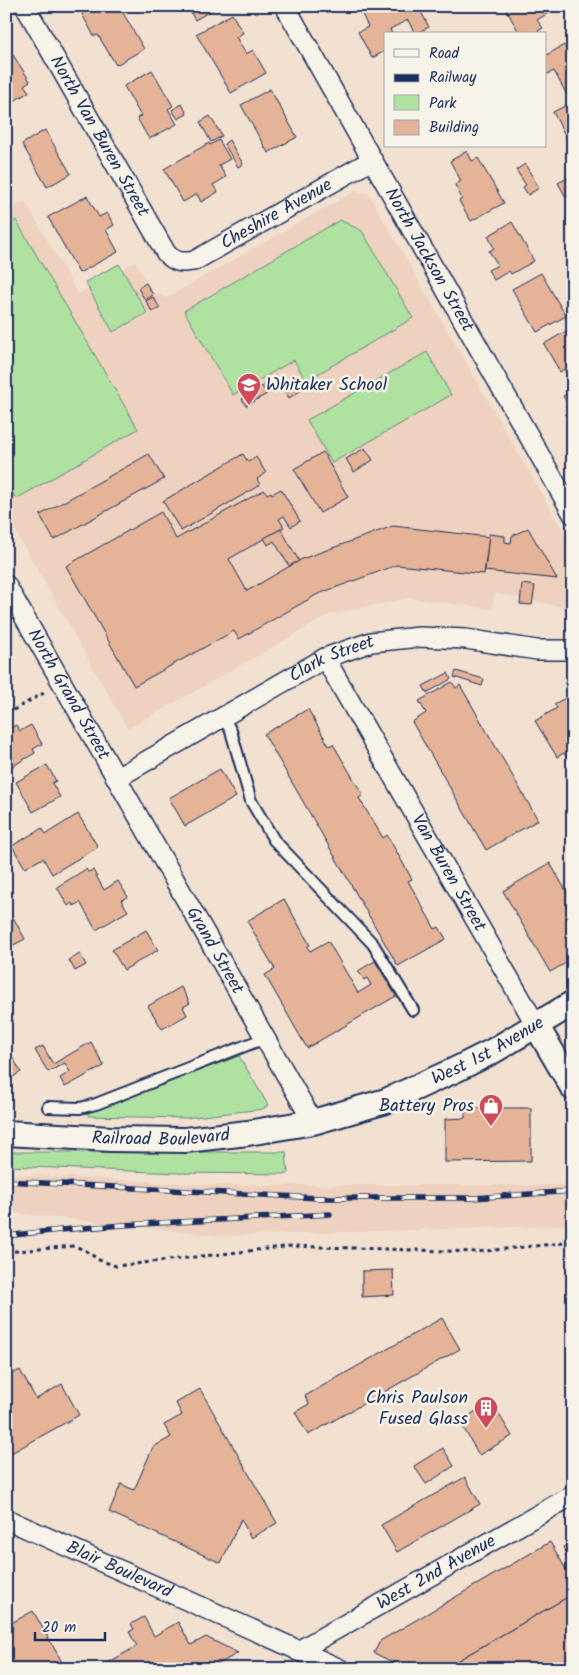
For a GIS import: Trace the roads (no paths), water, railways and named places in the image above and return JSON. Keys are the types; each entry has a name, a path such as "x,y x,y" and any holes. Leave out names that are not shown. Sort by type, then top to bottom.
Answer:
{"street":[{"name":"North Van Buren Street","path":"25,6 166,253 171,259 178,262"},
{"name":"North Jackson Street","path":"285,6 573,514"},
{"name":"Cheshire Avenue","path":"178,262 194,261 372,160"},
{"name":"North Grand Street","path":"6,585 117,778"},
{"name":"Clark Street","path":"117,778 325,658 371,642 420,637 466,639 537,650 573,650"},
{"name":"Van Buren Street","path":"325,658 573,1088"},
{"name":"Grand Street","path":"117,778 313,1122"},
{"name":"West 1st Avenue","path":"313,1122 386,1101 455,1070 493,1051 573,1003"},
{"name":"Railroad Boulevard","path":"6,1133 111,1139 186,1140 248,1134 313,1122"},
{"name":"West 2nd Avenue","path":"298,1651 573,1495"},
{"name":"Blair Boulevard","path":"6,1519 340,1669"}],"lane":[{"path":"223,717 231,731 251,801 274,840 373,944 413,1010"},
{"path":"48,1107 80,1108 96,1104 265,1038"}],"railway":[{"path":"6,1181 319,1198 473,1198 573,1191"},
{"path":"6,1236 128,1225 330,1214"}],"place":[{"name":"Whitaker School","path":"249,406"},
{"name":"Battery Pros","path":"491,1127"},
{"name":"Chris Paulson Fused Glass","path":"486,1429"}]}
